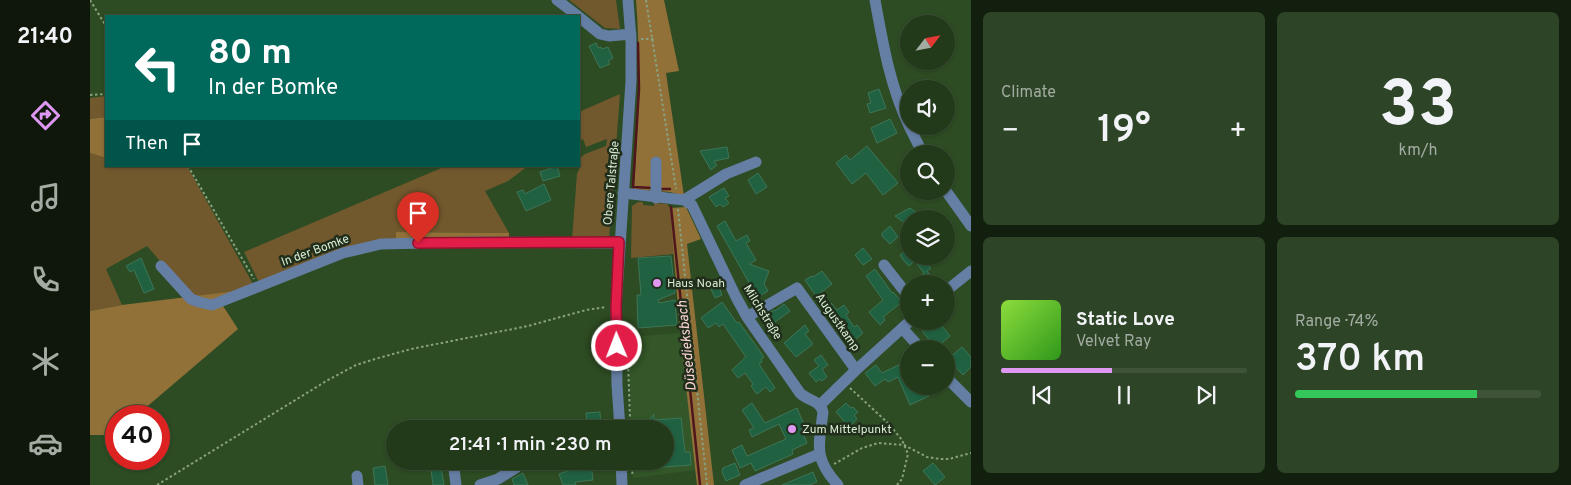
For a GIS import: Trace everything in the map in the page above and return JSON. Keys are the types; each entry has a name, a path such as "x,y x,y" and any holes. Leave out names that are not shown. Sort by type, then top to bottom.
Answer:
{"street":[{"path":"557,0 576,15"},
{"name":"Obere Talstraße","path":"624,420 617,385 616,307 619,242 630,119 631,36 628,0"},
{"path":"875,0 885,59 900,107"},
{"path":"580,19 600,34 631,36"},
{"path":"656,162 656,198"},
{"path":"623,193 681,200 726,174 756,162"},
{"name":"Milchstraße","path":"681,200 692,205 747,317 800,393 808,400 820,405"},
{"path":"952,200 971,226"},
{"name":"In der Bomke","path":"160,266 191,299 212,304 343,253 381,244 619,242"},
{"path":"884,265 900,285"},
{"path":"955,284 971,271"},
{"name":"Augustkamp","path":"747,317 797,288 856,370"},
{"path":"838,485 825,469 819,454 823,412 820,405 900,330"},
{"path":"955,386 971,402"},
{"path":"745,485 819,454"},
{"path":"454,470 456,485"},
{"path":"480,485 498,479 512,470"},
{"path":"622,470 622,485"}],"path":[{"path":"90,0 105,24"},
{"path":"646,0 681,200 707,485"},
{"path":"631,36 654,39"},
{"path":"90,95 105,94"},
{"path":"189,167 258,286"},
{"path":"157,485 328,380 356,365 411,349 528,326 586,310 616,307"},
{"path":"625,420 627,327"},
{"path":"844,382 861,400 888,423 902,440 908,454 902,479 897,485"},
{"path":"825,469 862,448 878,443 904,445 927,457 940,459 949,459 971,453"}],"shaded area":[{"path":"569,0 616,0 620,29 605,28"},
{"path":"636,0 664,0 679,71 666,73 684,196 670,192 634,189 638,94"},
{"path":"620,94 609,239 572,239 577,174 581,165 580,158 585,154 606,146 607,139 586,147 583,139 580,140 580,112"},
{"path":"105,96 105,117 90,119 90,98"},
{"path":"105,117 105,158 90,153 90,119"},
{"path":"90,153 105,158 105,167 188,167 253,284 236,291 191,297 147,246 106,269 122,305 90,311"},
{"path":"444,167 527,167 508,181 485,191 509,233 396,232 396,241 259,282 244,252"},
{"path":"638,202 643,202 643,205 654,206 654,203 667,204 670,208 674,254 631,258 632,206"},
{"path":"686,207 701,239 687,244 714,485 697,485 680,333 670,208"},
{"path":"396,232 509,233 509,240 396,241"},
{"path":"236,291 223,306 238,329 149,405 105,405 105,435 90,435 90,311 122,305"},
{"path":"680,333 696,470 632,478 635,470 674,470 674,420 631,420 629,337"}],"building":[{"path":"596,43 598,48 608,47 613,58 608,61 610,64 600,68 589,46"},
{"path":"879,89 886,108 870,113 867,104 871,103 868,93"},
{"path":"890,119 897,133 877,143 871,128"},
{"path":"867,146 898,183 883,195 866,173 852,184 836,163 846,155 850,160"},
{"path":"727,147 729,158 714,161 717,165 711,170 700,151"},
{"path":"557,167 560,176 543,181 540,172"},
{"path":"758,173 767,187 756,194 748,180"},
{"path":"544,184 551,200 526,211 517,192 523,190 525,194"},
{"path":"724,188 729,196 725,198 729,203 723,207 720,204 716,207 709,197"},
{"path":"725,221 736,241 747,235 750,241 746,243 756,260 749,264 769,271 764,284 768,291 754,299 749,290 752,288 717,226"},
{"path":"890,226 898,237 890,244 882,236 882,233"},
{"path":"863,248 872,259 863,265 855,255"},
{"name":"Haus Noah","path":"671,256 675,293 658,300 659,303 675,300 677,325 638,328 637,295 641,295 638,258"},
{"path":"141,258 154,289 144,293 134,270 130,272 126,266"},
{"path":"918,265 928,265 931,268 927,271 930,275 922,275 924,273"},
{"path":"875,269 892,293 900,300 900,304 883,317 885,320 880,325 869,312 883,300 866,276"},
{"path":"822,271 832,284 816,296 805,280"},
{"path":"716,279 722,295 715,298 708,282"},
{"path":"722,302 764,357 759,364 775,388 770,392 766,387 757,394 745,373 738,378 732,370 746,357 723,324 719,327 716,323 708,328 701,318"},
{"path":"831,303 837,310 844,305 849,312 846,315 854,327 857,325 863,333 851,343 824,307"},
{"path":"784,304 790,311 771,325 764,316"},
{"path":"805,325 809,331 805,334 813,344 796,357 784,343"},
{"path":"945,330 950,336 945,340 929,340 922,331"},
{"path":"962,347 971,357 971,367 963,375 955,366 955,353"},
{"path":"821,355 828,365 822,369 827,377 822,381 820,379 816,382 809,373 819,366 814,360"},
{"path":"900,364 900,382 898,377 888,382 885,379 875,386 865,373 876,365 882,373"},
{"path":"906,395 929,396 910,405"},
{"path":"752,403 765,423 797,408 805,427 801,429 807,443 792,450 793,454 755,471 751,463 740,468 732,450 742,445 747,456 786,439 779,424 752,437 749,430 754,428 742,410"},
{"path":"846,403 858,412 854,415 857,419 849,427 836,412"},
{"path":"600,412 600,420 586,420 586,413"},
{"path":"681,418 685,452 690,452 691,465 674,466 674,420 654,420"},
{"path":"735,463 740,475 726,481 722,472 723,468"},
{"path":"933,463 945,477 935,485 923,471"},
{"path":"385,466 388,485 375,485 373,468"},
{"path":"431,470 442,470 444,485 433,485"},
{"path":"570,470 592,470 593,480 575,482 576,485 563,485 559,474"},
{"path":"813,472 817,482 809,485 782,485"},
{"path":"523,473 528,485 514,485 512,479"}],"waterway":[{"name":"Düsedieksbach","path":"638,43 639,89 633,187 653,188"},
{"name":"Düsedieksbach","path":"658,189 670,189"},
{"name":"Düsedieksbach","path":"671,207 700,485"}],"place":[{"name":"Haus Noah","path":"657,283"},
{"name":"Zum Mittelpunkt","path":"792,429"}],"route":[{"path":"418,243 619,242 616,307 617,346"}]}
